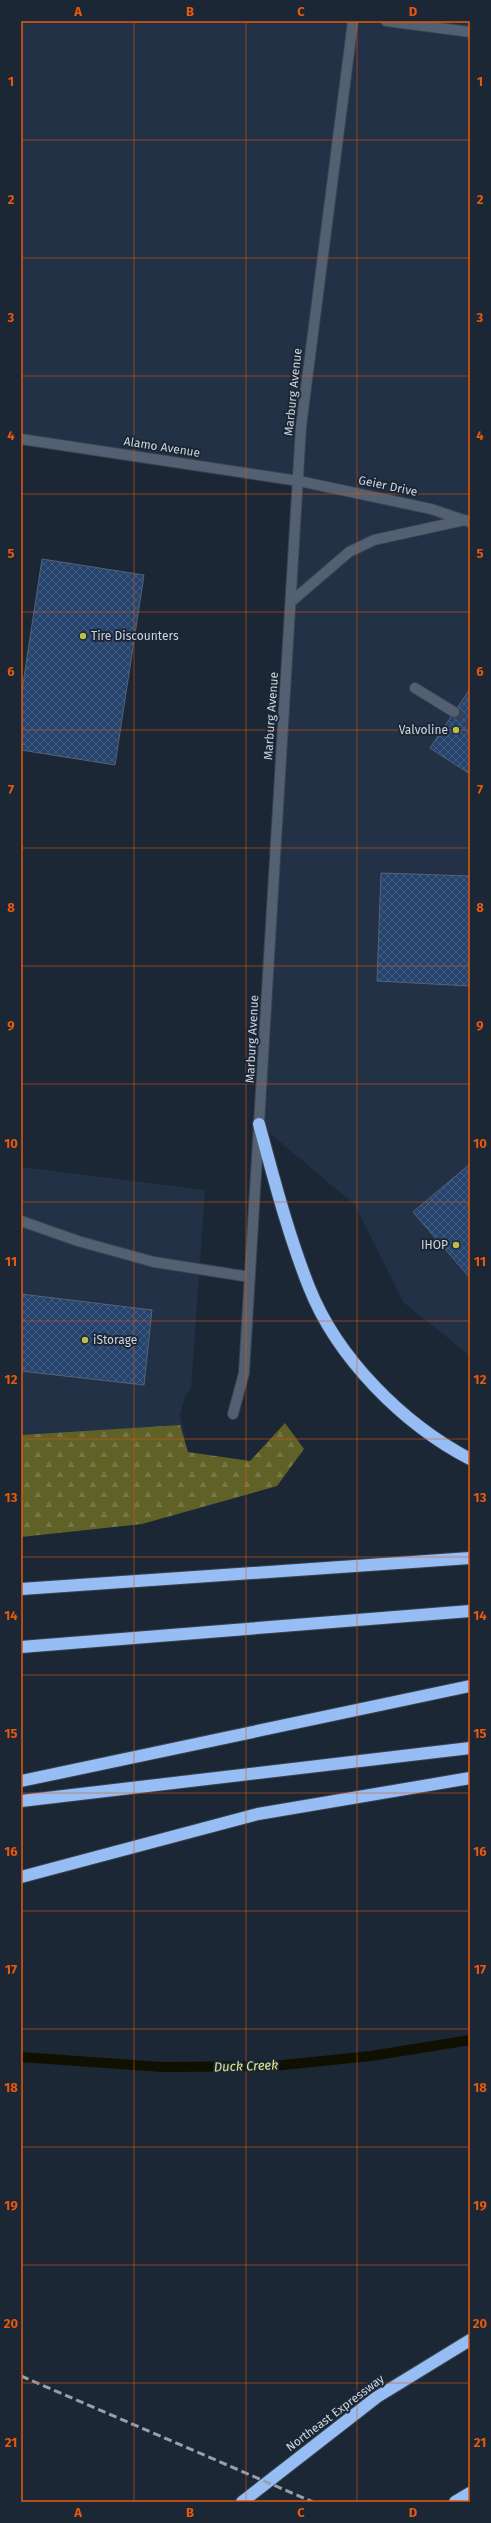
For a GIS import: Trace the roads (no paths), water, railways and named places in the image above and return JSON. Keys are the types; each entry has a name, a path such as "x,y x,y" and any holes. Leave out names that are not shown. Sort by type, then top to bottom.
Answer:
{"highway":[{"path":"260,1124 288,1229 309,1288 332,1330 366,1376 405,1417 470,1459"},
{"path":"21,1589 145,1579 470,1558"},
{"path":"21,1647 470,1611"},
{"path":"21,1781 470,1686"},
{"path":"21,1800 470,1748"},
{"path":"21,1877 258,1814 470,1778"},
{"name":"Northeast Expressway","path":"242,2502 377,2397 470,2340"},
{"path":"455,2502 470,2493"}],"street":[{"name":"Marburg Avenue","path":"233,1414 244,1373 292,601 301,427 353,21"},
{"path":"386,21 470,32"},
{"name":"Alamo Avenue","path":"21,439 299,481"},
{"name":"Geier Drive","path":"299,481 431,509 467,521"},
{"path":"292,601 349,552 374,540 467,521"},
{"path":"415,688 454,712"},
{"path":"21,1222 78,1241 154,1262 250,1277"}],"waterway":[{"name":"Duck Creek","path":"21,2057 162,2067 273,2066 371,2056 470,2040"}],"tunnel":[{"path":"454,712 470,722"}],"railway":[{"path":"21,2376 313,2502"}],"place":[{"name":"Tire Discounters","path":"83,636"},
{"name":"Valvoline","path":"456,730"},
{"name":"IHOP","path":"456,1245"},
{"name":"iStorage","path":"85,1340"}]}
